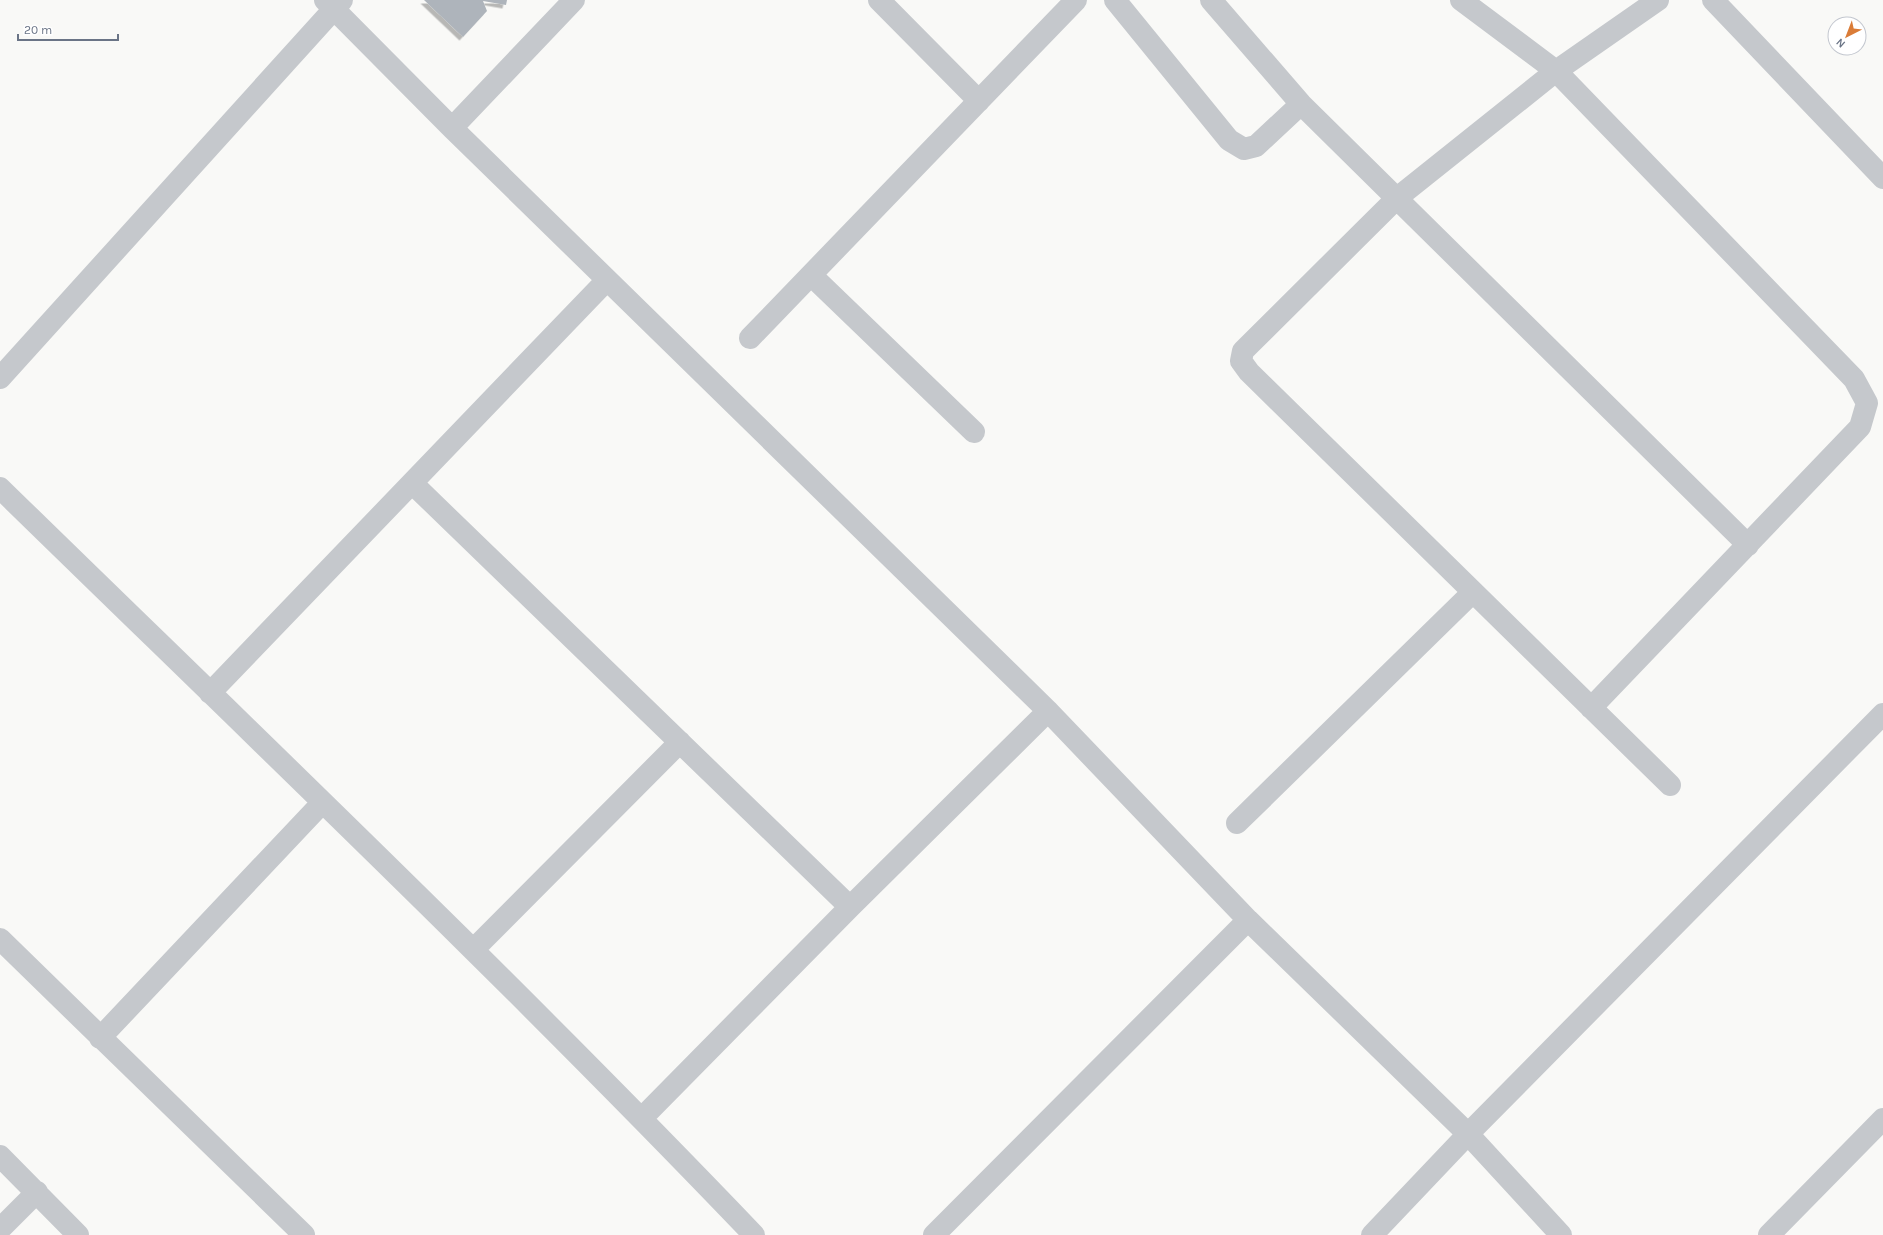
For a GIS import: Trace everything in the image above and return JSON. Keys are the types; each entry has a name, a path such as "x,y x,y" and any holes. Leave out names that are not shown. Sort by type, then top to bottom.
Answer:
{"street":[{"path":"452,128 574,0"},
{"path":"879,0 979,101"},
{"path":"750,338 1076,0"},
{"path":"1115,0 1229,140 1244,149 1256,146 1302,104"},
{"path":"1211,0 1302,104 1748,545"},
{"path":"1462,0 1556,71 1854,379 1867,403 1860,427 1591,708"},
{"path":"1658,0 1556,71 1397,198 1243,351 1241,361 1249,372 1670,785"},
{"path":"1713,0 1883,178"},
{"path":"0,378 334,3 452,128 1048,711 1248,920 1468,1134 1561,1235"},
{"path":"811,275 974,432"},
{"path":"210,693 608,280"},
{"path":"412,484 850,907"},
{"path":"0,488 473,950 642,1118 754,1235"},
{"path":"1237,823 1473,592"},
{"path":"642,1118 850,907 1048,711"},
{"path":"1372,1235 1468,1134 1883,714"},
{"path":"473,950 680,742"},
{"path":"100,1038 322,803"},
{"path":"934,1235 1248,920"},
{"path":"0,939 304,1235"},
{"path":"1769,1235 1883,1119"},
{"path":"0,1156 78,1235"},
{"path":"0,1229 37,1192"}],"building":[{"path":"424,0 507,0 506,5 483,1 487,11 463,37"}]}
